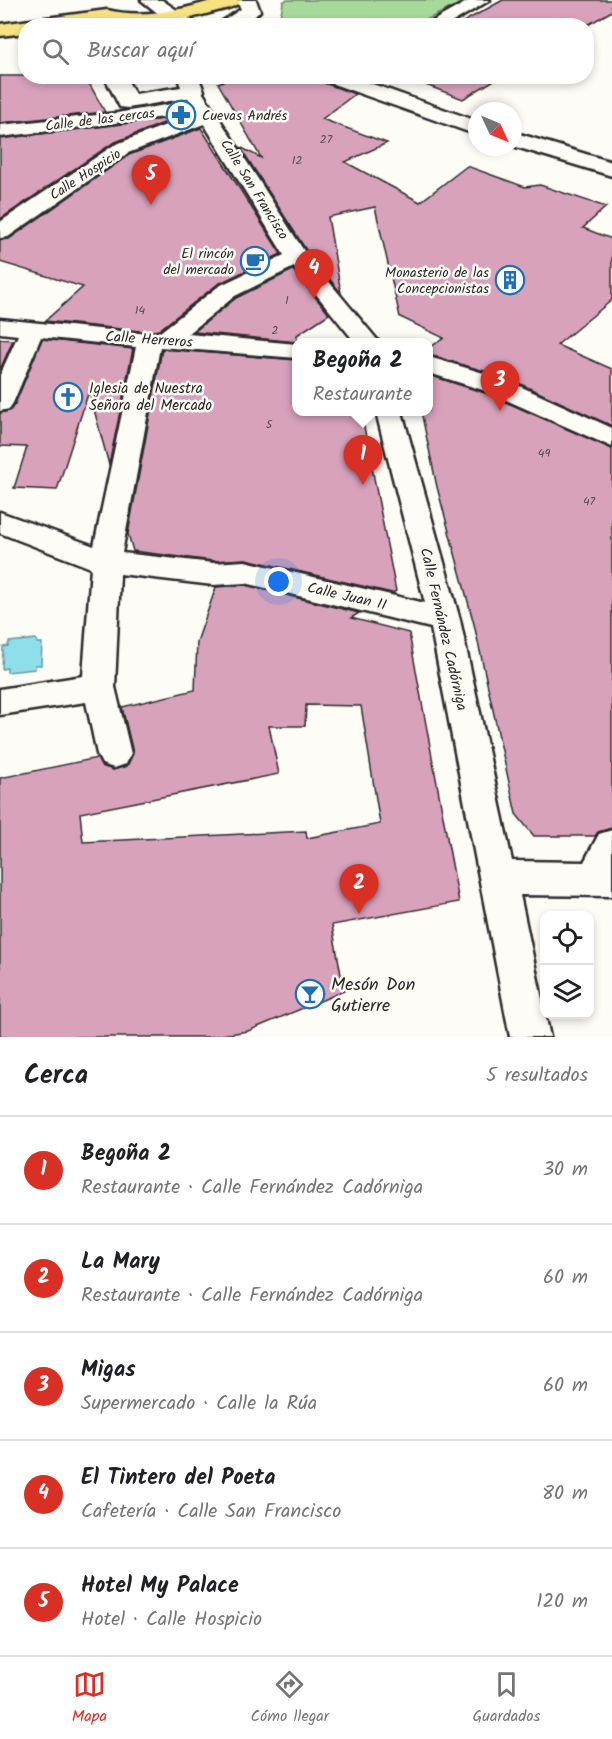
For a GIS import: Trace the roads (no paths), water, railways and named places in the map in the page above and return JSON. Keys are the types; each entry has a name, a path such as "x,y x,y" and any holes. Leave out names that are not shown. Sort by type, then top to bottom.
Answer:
{"main road":[{"path":"114,18 170,14 183,0"},
{"path":"148,18 232,0"},
{"path":"244,18 251,11 250,5 245,0"},
{"path":"0,30 18,28"},
{"path":"118,84 128,102 197,97"},
{"path":"351,84 468,125"},
{"path":"522,143 612,169"}],"street":[{"path":"447,18 482,0"},
{"name":"Calle de las cercas","path":"0,131 117,119 197,97"},
{"name":"Calle Hospicio","path":"0,231 197,97"},
{"name":"Calle San Francisco","path":"197,97 297,257 365,338"},
{"path":"0,117 128,102"},
{"path":"114,754 99,687 105,562 112,518 158,340 227,291 297,257"},
{"name":"Calle Herreros","path":"0,326 292,351"},
{"path":"0,403 33,329"},
{"path":"433,366 495,385 612,438"},
{"name":"Calle Fernández Cadórniga","path":"390,416 445,620 530,1037"},
{"name":"Calle Juan II","path":"0,522 105,562 213,574 245,572 445,620"},
{"path":"0,702 99,687"},
{"path":"493,863 542,879 603,879 612,846"}],"water":[{"path":"36,639 37,643 42,643 41,665 35,665 35,669 7,672 7,668 2,669 3,647 8,646 9,642"}],"place":[{"name":"Cuevas Andrés","path":"181,115"},
{"name":"Hotel My Palace","path":"151,205"},
{"name":"El rincón del mercado","path":"255,261"},
{"name":"Monasterio de las Concepcionistas","path":"510,280"},
{"name":"El Tintero del Poeta","path":"314,299"},
{"name":"Iglesia de Nuestra Señora del Mercado","path":"68,397"},
{"name":"Migas","path":"500,411"},
{"name":"Begoña 2","path":"363,485"},
{"name":"La Mary","path":"359,914"},
{"name":"Mesón Don Gutierre","path":"310,994"}]}
